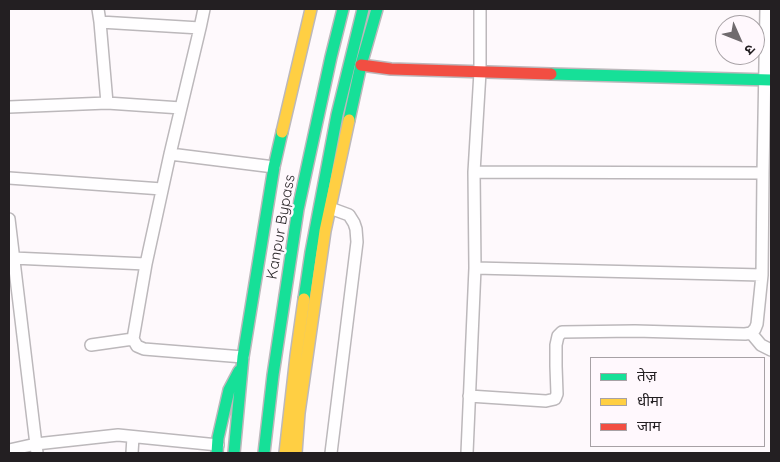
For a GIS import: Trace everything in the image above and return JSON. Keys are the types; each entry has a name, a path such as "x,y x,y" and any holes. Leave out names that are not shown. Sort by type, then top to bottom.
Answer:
{"main road":[{"path":"234,453 243,361 274,167 311,9"},
{"name":"Kanpur Bypass","path":"264,453 273,375 298,209 343,9"},
{"path":"285,453 296,356 317,218 352,47 363,9"},
{"path":"296,453 299,413 325,232 361,66 377,9"},
{"path":"361,66 391,69 768,80"},
{"path":"218,449 218,438 229,390 243,361"}],"street":[{"path":"98,9 107,103"},
{"path":"204,9 162,189 133,339 137,346 144,349 243,361"},
{"path":"467,453 475,268 474,172 480,72 480,9"},
{"path":"469,396 546,401 555,399 557,394 556,346 558,336 562,332 635,331 745,334 751,333 755,329 758,324 762,274 768,80 766,9"},
{"path":"100,22 200,28"},
{"path":"9,107 107,103 181,108"},
{"path":"170,154 274,167"},
{"path":"474,172 764,173"},
{"path":"9,178 162,189"},
{"path":"330,208 349,216 356,229 357,242 331,453"},
{"path":"9,219 37,448"},
{"path":"13,258 146,264"},
{"path":"475,268 762,274"},
{"path":"751,333 761,344 771,350"},
{"path":"91,345 133,339"},
{"path":"9,450 37,448 118,436 218,449"},
{"path":"132,453 133,437"}],"traffic: fast":[{"path":"264,453 273,375 298,209 343,9"},
{"path":"304,299 337,115 363,9"},
{"path":"349,120 361,65 377,9"},
{"path":"551,74 771,80"},
{"path":"234,453 243,357 274,167 282,132"},
{"path":"217,453 218,438 229,390 239,371"}],"traffic: slow":[{"path":"282,132 311,9"},
{"path":"296,453 299,413 325,231 349,120"},
{"path":"285,453 304,299"}],"traffic: jam":[{"path":"361,65 391,69 551,74"}]}
